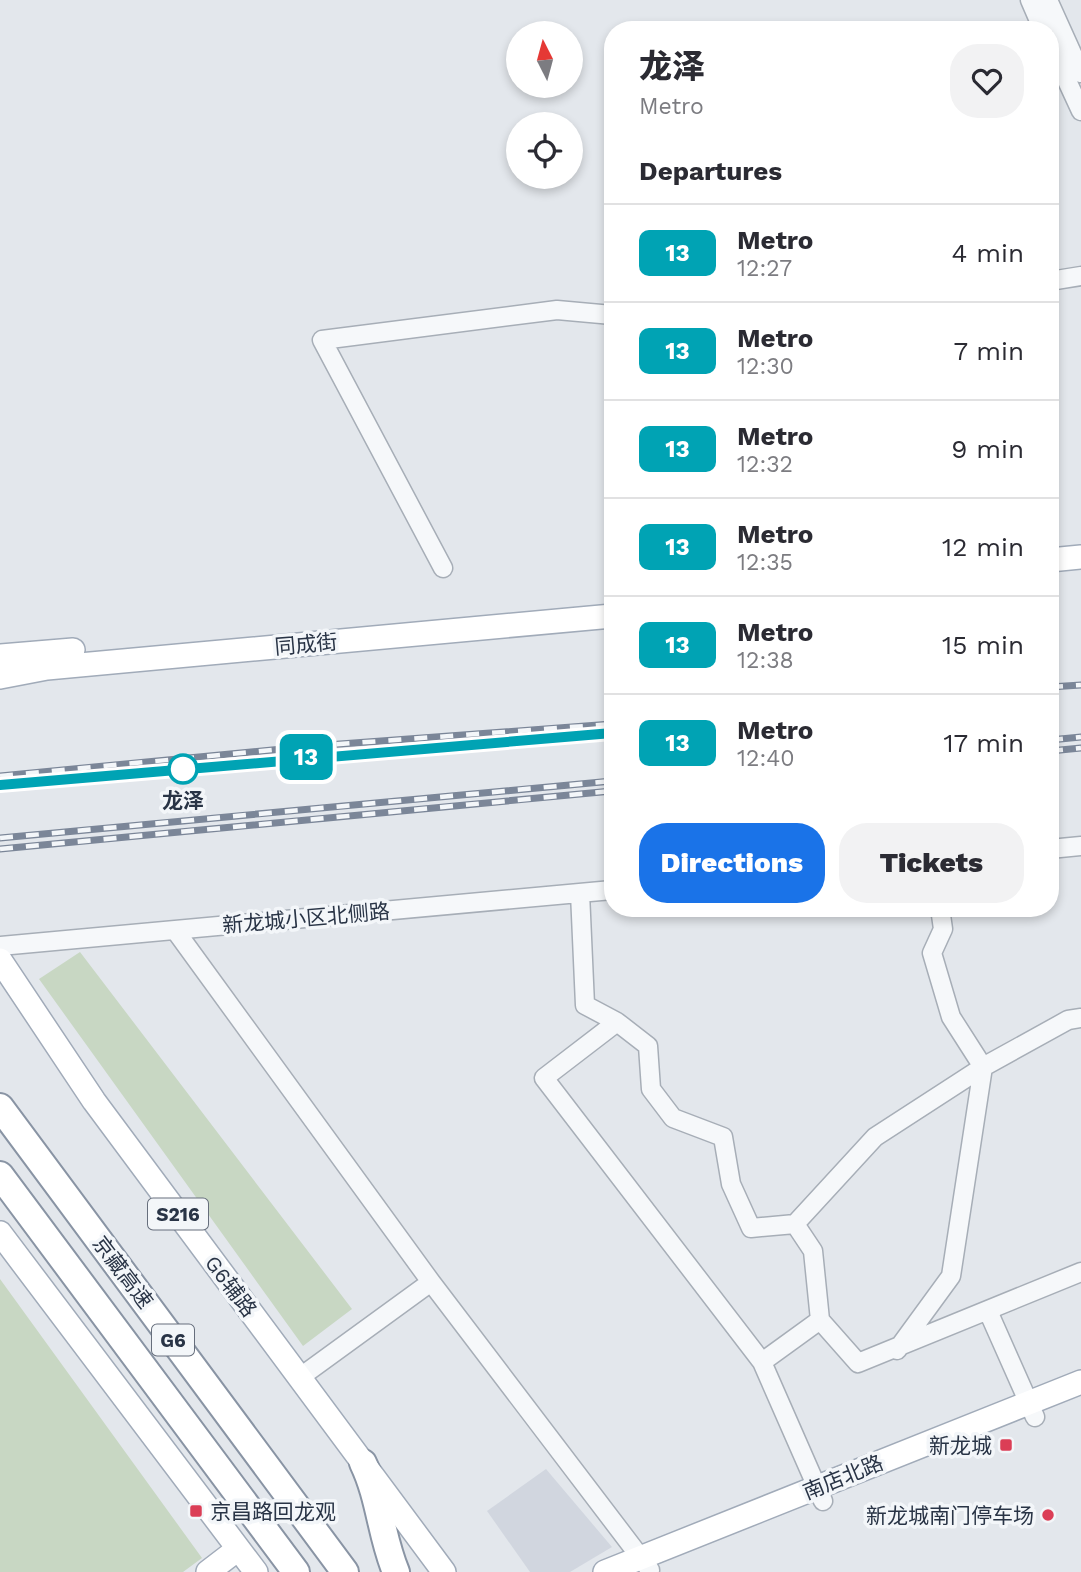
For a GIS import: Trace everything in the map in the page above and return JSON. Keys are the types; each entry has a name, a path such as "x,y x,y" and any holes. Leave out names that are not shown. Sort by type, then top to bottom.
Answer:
{"highway":[{"name":"京藏高速","path":"0,1107 345,1572"},
{"name":"京藏高速","path":"0,1175 296,1572"},
{"path":"363,1463 379,1501 387,1544 396,1572"}],"main road":[{"path":"1059,559 1081,557"},
{"path":"1059,575 1081,573"},
{"name":"同成街","path":"0,656 604,601"},
{"name":"同成街","path":"0,677 47,668 604,617"},
{"name":"G6辅路","path":"0,960 94,1101 444,1572"},
{"path":"0,1233 252,1571"},
{"name":"南店北路","path":"604,1572 645,1566 1032,1410 1081,1382"},
{"name":"南店北路","path":"1032,1410 1081,1399"},
{"path":"208,1572 238,1549"}],"street":[{"path":"1030,0 1039,21"},
{"path":"1048,0 1057,21"},
{"path":"1059,24 1081,73"},
{"path":"1059,63 1081,111"},
{"path":"1059,280 1081,276"},
{"path":"443,568 322,340 558,310 604,314"},
{"path":"1059,848 1081,846"},
{"name":"新龙城小区北侧路","path":"0,946 604,891"},
{"path":"580,893 585,1005 617,1022 648,1046 651,1089 673,1118 723,1137 731,1184 751,1228 794,1224 875,1137 983,1067 1068,1020 1081,1018"},
{"path":"897,1350 951,1276 983,1067 951,1017 932,953 943,929 941,917"},
{"path":"175,930 431,1282 645,1566"},
{"path":"617,1022 544,1078 762,1362 820,1494"},
{"path":"794,1224 813,1251 820,1320 858,1363 897,1350 1081,1272"},
{"path":"299,1378 431,1282"},
{"path":"988,1311 1032,1410"},
{"path":"762,1362 820,1320"}],"shaded area":[{"path":"546,1469 612,1547 570,1572 530,1572 487,1511"}],"green space":[{"path":"80,952 352,1309 303,1346 39,979"},
{"path":"0,1279 202,1558 183,1572 0,1572"}],"railway":[{"path":"1059,686 1081,685"},
{"path":"0,776 313,746 604,725"},
{"path":"1059,739 1081,737"},
{"path":"1059,750 1081,748"},
{"path":"0,838 604,782"},
{"path":"0,849 604,792"}],"metro line":[{"name":"13","path":"0,785 604,734"}],"place":[{"name":"龙泽","path":"183,769"},
{"name":"新龙城","path":"1006,1445"},
{"name":"京昌路回龙观","path":"196,1511"},
{"name":"新龙城南门停车场","path":"1048,1515"}]}
